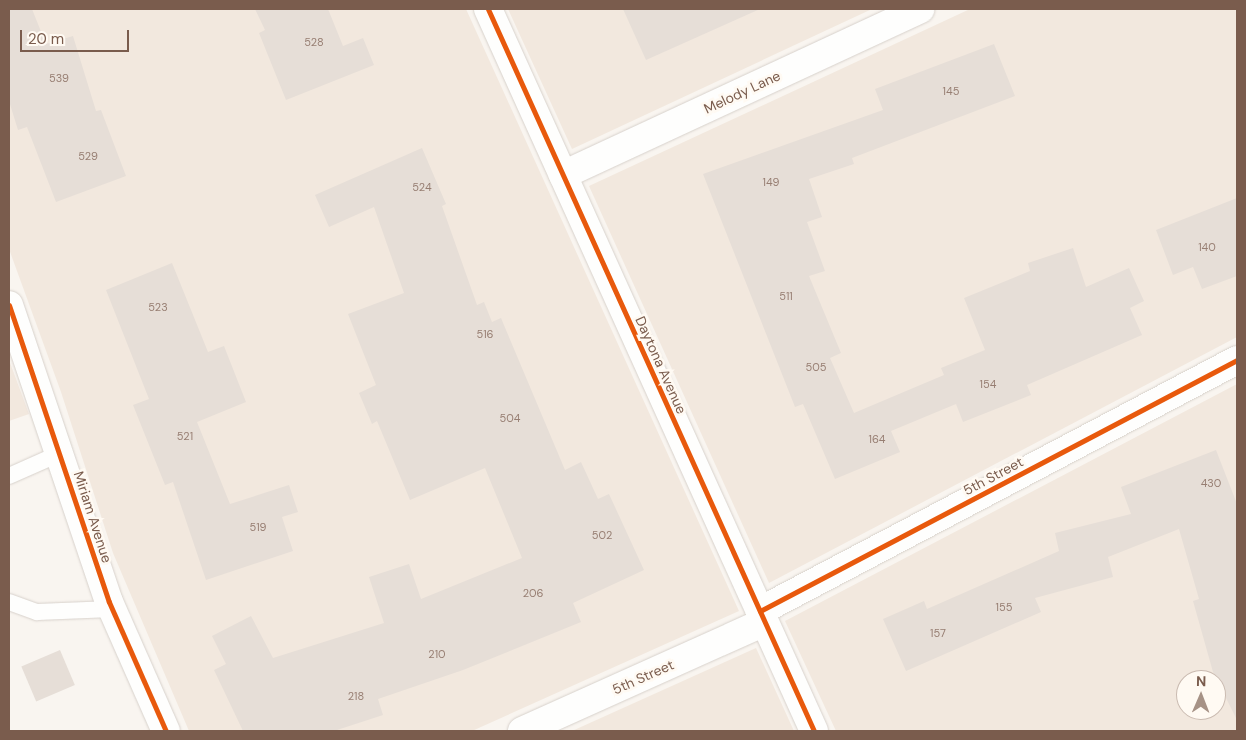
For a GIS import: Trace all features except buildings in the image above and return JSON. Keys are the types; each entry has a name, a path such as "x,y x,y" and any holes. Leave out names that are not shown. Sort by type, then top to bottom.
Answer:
{"street":[{"name":"Daytona Avenue","path":"488,9 814,731"},
{"name":"Melody Lane","path":"563,175 920,9"},
{"name":"Miriam Avenue","path":"9,305 61,453 112,609 166,731"},
{"name":"5th Street","path":"522,731 762,616 1237,360"}],"lane":[{"path":"9,476 61,453"},
{"path":"9,602 37,612 112,609"}],"shaded area":[{"path":"9,9 466,9 739,611 472,731 189,731 113,553 61,392 9,249"},
{"path":"508,9 872,9 572,149"},
{"path":"970,9 1237,9 1237,337 769,583 589,186"},
{"path":"9,360 29,414 9,421"},
{"path":"1237,384 1237,731 836,731 785,621"},
{"path":"756,648 794,731 572,731"}],"cycle path":[{"path":"488,9 814,731"},
{"path":"9,305 109,602 166,731"},
{"path":"760,611 1237,360"}]}
